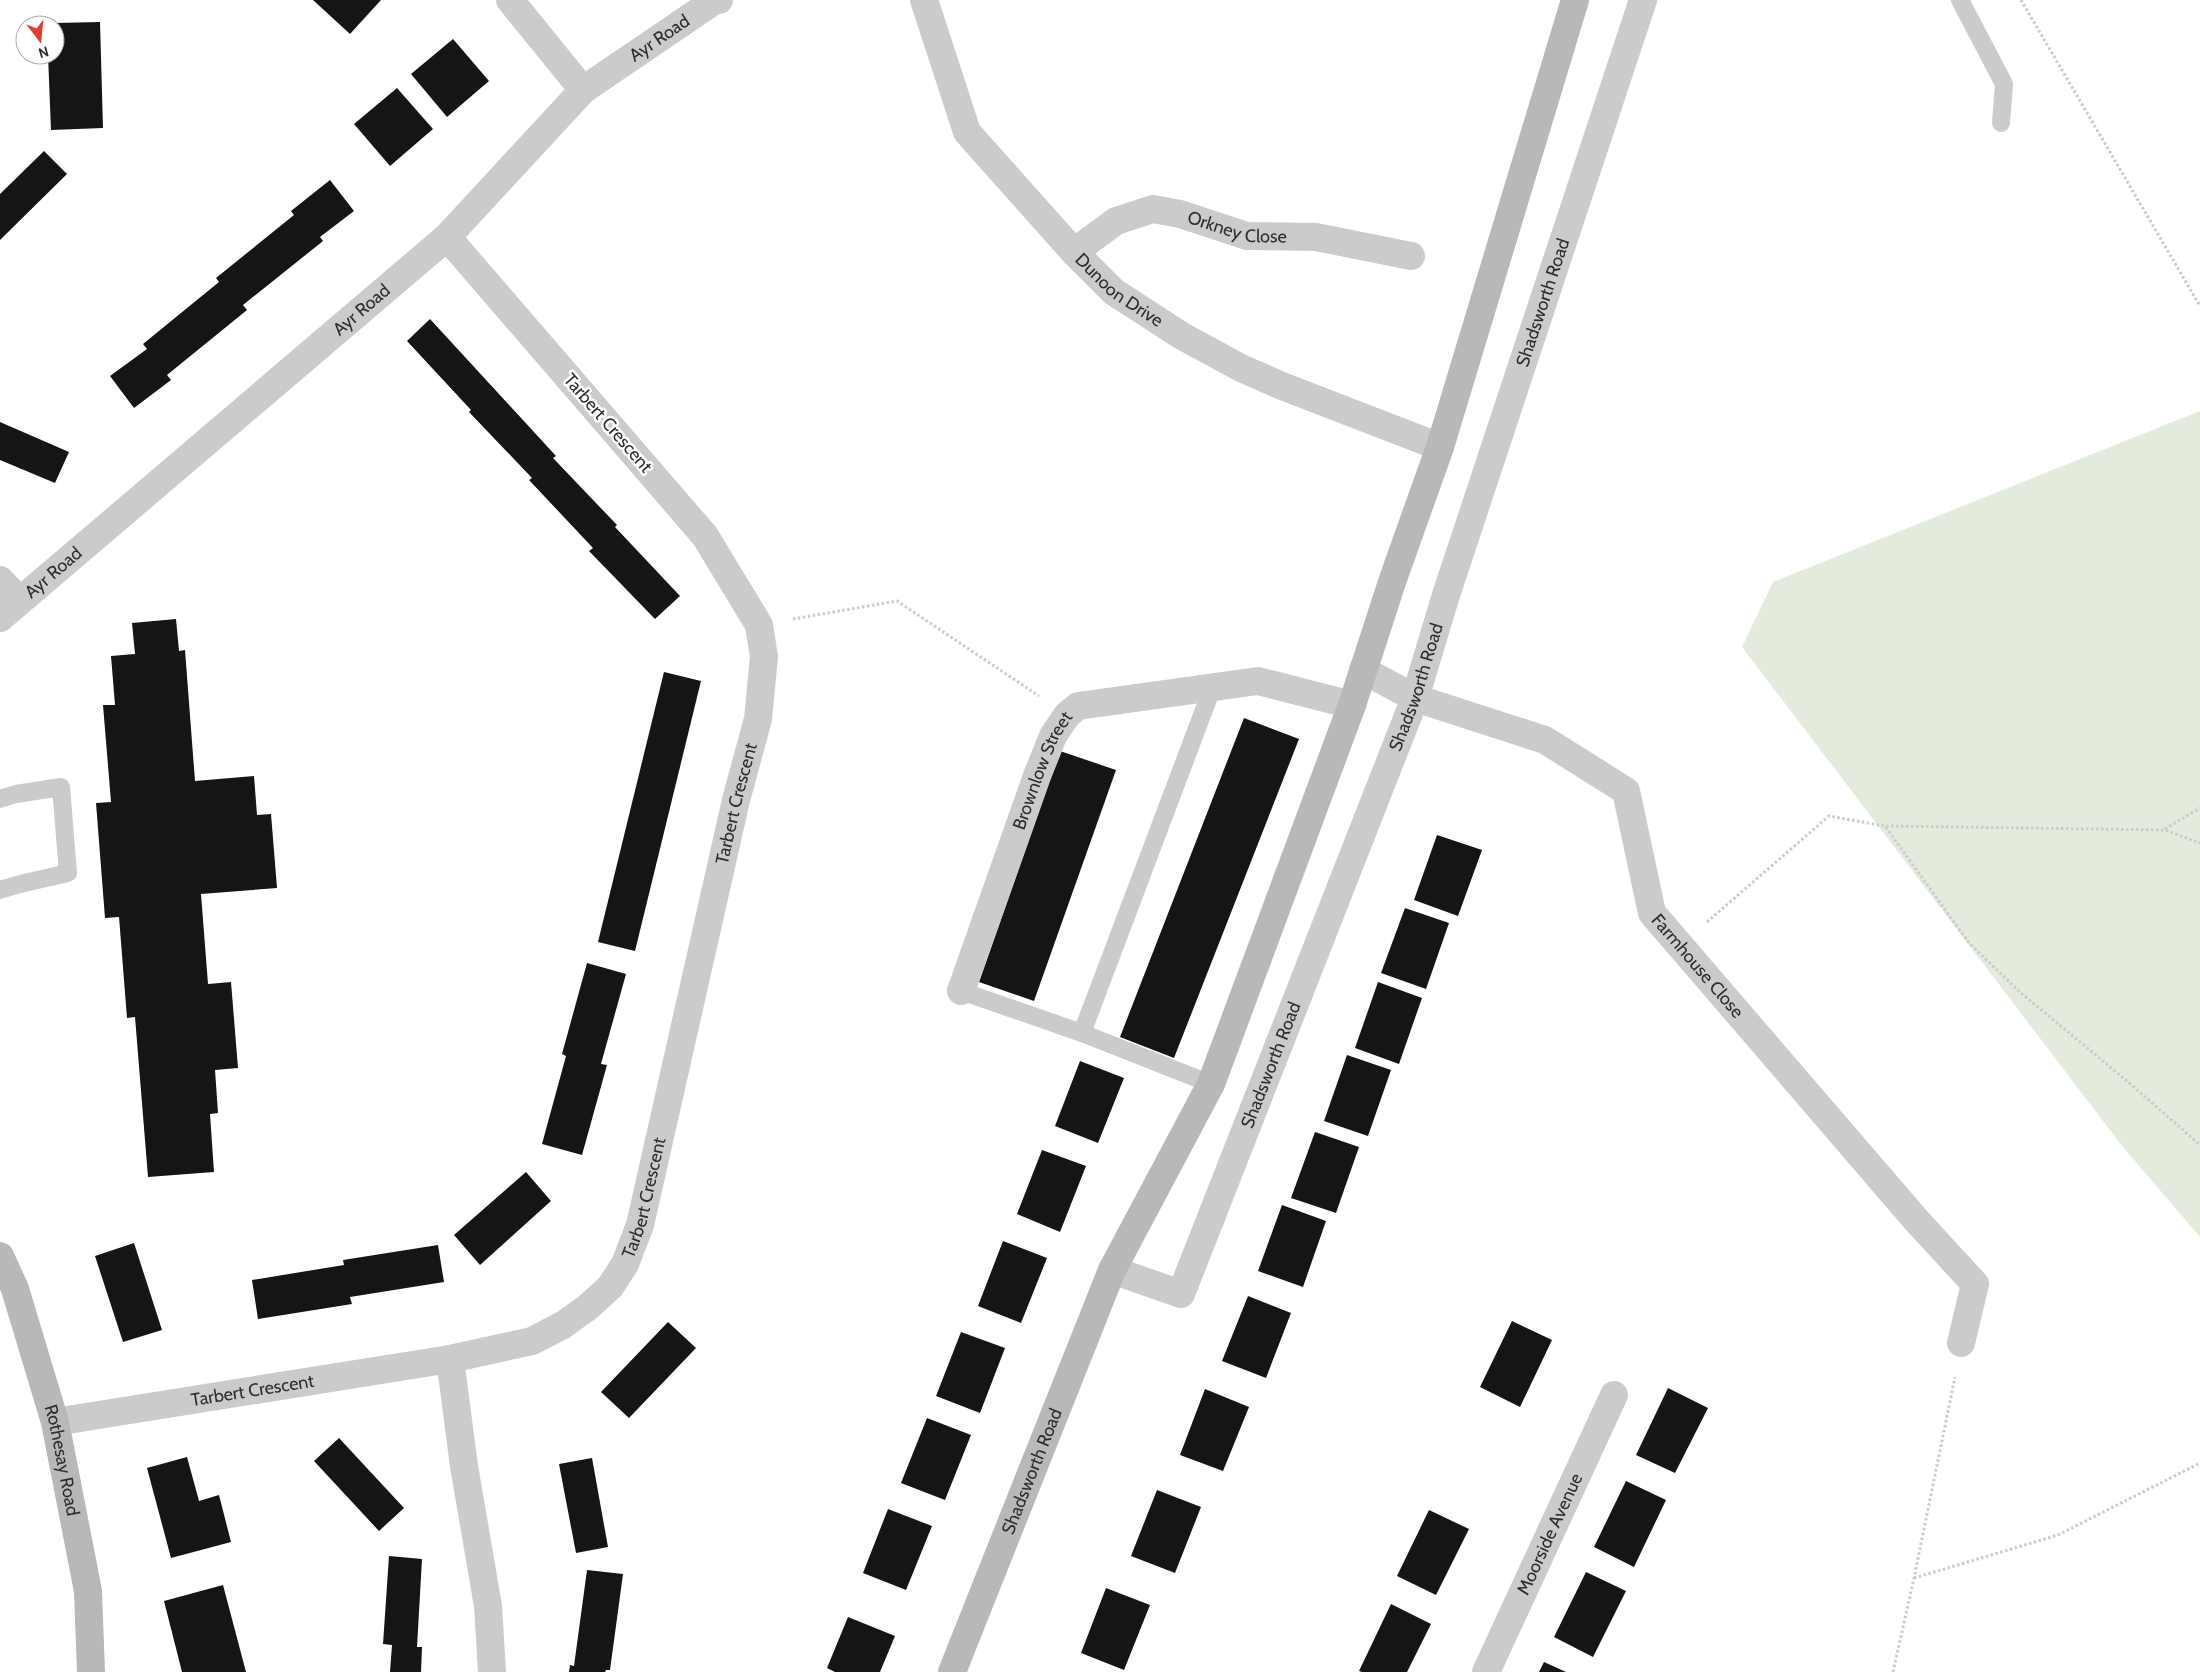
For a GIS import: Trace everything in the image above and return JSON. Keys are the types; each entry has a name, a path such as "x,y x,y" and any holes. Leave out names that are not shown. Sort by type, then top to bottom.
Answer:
{"main road":[{"name":"Shadsworth Road","path":"952,1672 1112,1270 1210,1084 1352,704 1440,447 1575,0"},
{"name":"Rothesay Road","path":"0,1256 15,1289 55,1422 88,1591 91,1672"}],"street":[{"path":"510,0 583,90"},
{"name":"Ayr Road","path":"10,609 446,236 583,90 718,0"},
{"name":"Dunoon Drive","path":"924,0 967,132 1074,252 1114,292 1182,336 1242,368 1282,386 1440,447"},
{"name":"Shadsworth Road","path":"1112,1270 1181,1294 1415,698 1446,595 1643,0"},
{"name":"Orkney Close","path":"1074,252 1116,221 1138,212 1153,209 1180,214 1247,236 1316,237 1411,256"},
{"name":"Tarbert Crescent","path":"55,1422 450,1360 532,1341 563,1325 588,1308 610,1287 625,1264 640,1225 734,810 758,719 764,657 759,625 705,536 446,236"},
{"path":"0,580 10,609"},
{"name":"Farmhouse Close","path":"1363,670 1415,698 1545,740 1626,791 1652,913 1917,1221 1975,1284 1961,1343"},
{"name":"Brownlow Street","path":"961,991 1053,736 1066,715 1078,706 1258,681 1352,704"},
{"path":"450,1360 464,1466 488,1606 492,1672"},
{"name":"Moorside Avenue","path":"1486,1672 1614,1395"}],"lane":[{"path":"1960,0 2004,84 2001,124"},
{"path":"1082,1033 1213,686"},
{"path":"0,799 16,794 61,787 68,873 0,890"},
{"path":"961,991 1082,1033 1210,1084"}],"path":[{"path":"2021,0 2200,306"},
{"path":"759,625 897,601 1066,715"},
{"path":"2165,830 2200,808"},
{"path":"1680,945 1829,816 1885,826 2165,830 2200,843"},
{"path":"1885,826 1969,942 2021,993 2127,1081 2200,1145"},
{"path":"1893,1672 1914,1578 1961,1343"},
{"path":"1914,1578 2058,1535 2200,1463"}],"green space":[{"path":"2200,411 2200,1237 2122,1146 1742,647 1773,582"}],"building":[{"path":"313,0 381,0 350,34"},
{"path":"100,22 103,128 51,130 48,65 65,65 65,23"},
{"path":"453,39 489,81 447,117 411,74"},
{"path":"397,88 433,129 390,166 354,124"},
{"path":"44,151 67,174 0,240 0,194"},
{"path":"330,180 354,211 320,237 323,241 243,305 247,310 167,375 171,380 134,408 110,376 147,349 143,344 219,282 216,278 294,215 291,211"},
{"path":"430,319 556,456 553,458 617,525 615,527 680,596 655,619 589,551 593,548 529,480 532,478 469,412 471,410 407,341"},
{"path":"0,422 69,452 55,483 0,460"},
{"path":"176,619 179,651 185,650 195,781 254,776 257,815 271,814 277,888 201,894 208,984 231,982 238,1068 215,1070 218,1113 210,1114 214,1172 148,1177 135,1017 127,1018 119,917 105,918 96,803 111,802 103,705 115,705 111,656 135,654 132,623"},
{"path":"664,672 701,681 635,951 598,942"},
{"path":"1244,718 1299,739 1174,1058 1120,1037"},
{"path":"1060,751 1116,770 1034,1001 979,982"},
{"path":"1437,835 1482,850 1458,916 1414,900"},
{"path":"1405,908 1449,923 1426,989 1381,973"},
{"path":"587,963 626,974 601,1064 607,1065 582,1155 542,1144 566,1056 562,1054"},
{"path":"1378,982 1422,998 1399,1064 1355,1048"},
{"path":"1347,1055 1391,1070 1368,1136 1324,1121"},
{"path":"1080,1061 1124,1078 1098,1143 1055,1126"},
{"path":"1315,1132 1359,1147 1336,1213 1291,1198"},
{"path":"1042,1150 1086,1166 1060,1232 1017,1214"},
{"path":"526,1172 551,1201 480,1265 454,1235"},
{"path":"1282,1205 1326,1221 1303,1287 1258,1271"},
{"path":"1003,1241 1047,1258 1021,1323 978,1306"},
{"path":"134,1243 162,1330 123,1342 95,1256"},
{"path":"438,1245 444,1282 350,1297 352,1304 258,1319 252,1280 344,1265 343,1260"},
{"path":"1248,1296 1291,1313 1266,1378 1222,1361"},
{"path":"1512,1321 1552,1340 1520,1407 1480,1387"},
{"path":"668,1322 696,1348 629,1418 601,1392"},
{"path":"961,1332 1005,1348 980,1413 936,1396"},
{"path":"1668,1388 1708,1408 1675,1473 1636,1455"},
{"path":"1205,1389 1249,1407 1223,1471 1180,1455"},
{"path":"927,1418 971,1435 945,1500 901,1483"},
{"path":"339,1438 404,1508 379,1531 314,1461"},
{"path":"187,1457 199,1501 219,1495 231,1542 171,1558 147,1468"},
{"path":"592,1458 608,1547 576,1553 559,1464"},
{"path":"1626,1481 1666,1500 1634,1567 1594,1547"},
{"path":"1157,1490 1201,1507 1175,1573 1131,1556"},
{"path":"888,1509 932,1526 906,1590 863,1573"},
{"path":"1429,1510 1469,1529 1436,1595 1397,1576"},
{"path":"389,1556 422,1559 417,1647 422,1647 421,1672 390,1672 392,1645 383,1644"},
{"path":"587,1570 623,1574 610,1670 605,1672 569,1672 570,1665 574,1666"},
{"path":"1586,1572 1626,1591 1593,1657 1554,1637"},
{"path":"223,1585 246,1672 182,1672 164,1601"},
{"path":"1106,1588 1150,1605 1124,1670 1081,1653"},
{"path":"1391,1604 1431,1624 1407,1672 1359,1671"},
{"path":"848,1617 895,1636 880,1672 835,1672 827,1668"},
{"path":"1544,1662 1566,1672 1539,1672"}]}
